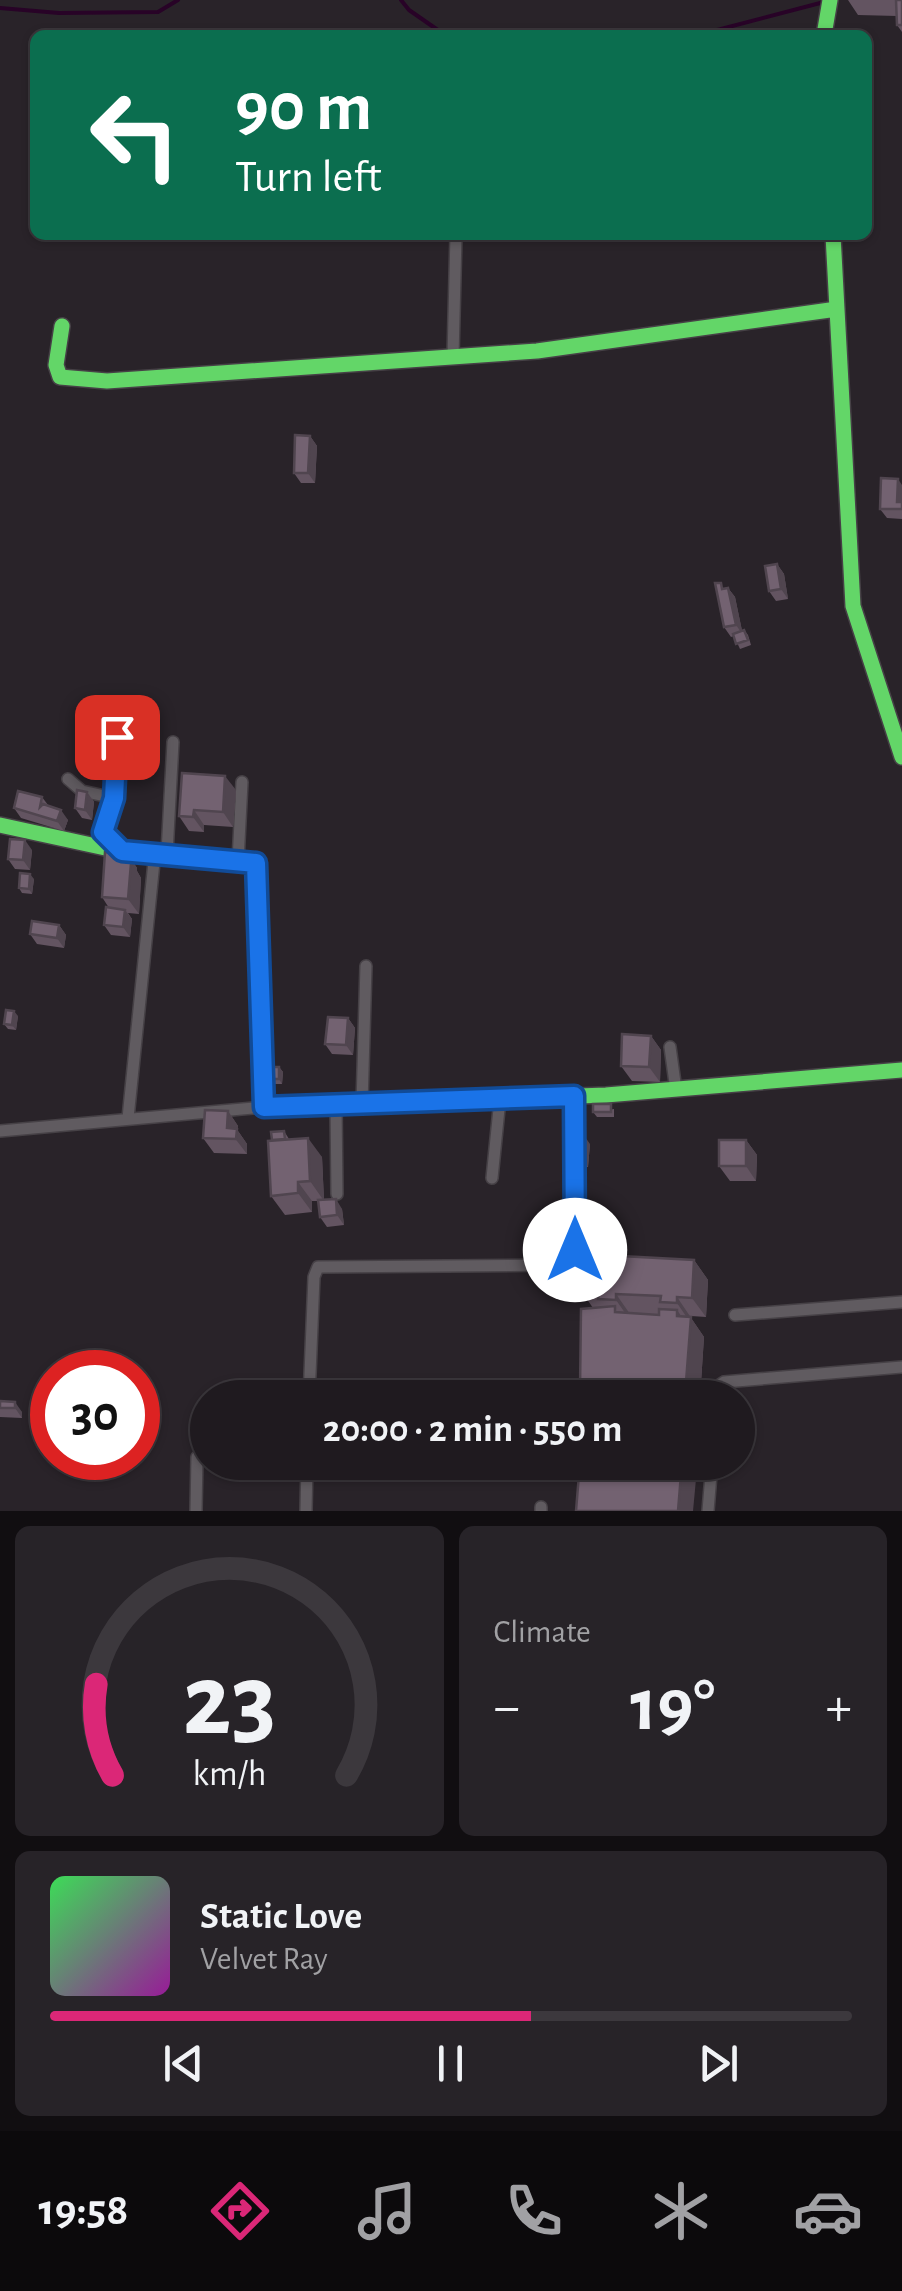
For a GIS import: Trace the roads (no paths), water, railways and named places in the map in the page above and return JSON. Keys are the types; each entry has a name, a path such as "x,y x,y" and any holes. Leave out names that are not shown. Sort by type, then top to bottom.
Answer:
{"street":[{"path":"825,30 829,4"},
{"path":"453,356 456,240"},
{"path":"833,240 852,606 902,757"},
{"path":"62,326 56,364 60,377 106,381 536,351 837,308"},
{"path":"118,706 114,798 103,832 122,851"},
{"path":"128,1118 173,742"},
{"path":"68,779 82,791 114,798"},
{"path":"238,861 242,782"},
{"path":"0,825 122,851 256,863 264,1107"},
{"path":"362,1104 366,966"},
{"path":"670,1047 676,1090"},
{"path":"0,1131 264,1107 574,1096 902,1070"},
{"path":"311,1380 314,1276 318,1268 566,1265 573,1258 574,1096"},
{"path":"492,1178 500,1099"},
{"path":"336,1104 337,1194"},
{"path":"735,1315 902,1302"},
{"path":"748,1380 902,1367"},
{"path":"196,1511 197,1480"},
{"path":"306,1511 307,1480"},
{"path":"708,1511 711,1480"}],"waterway":[{"path":"0,8 59,13 158,12 178,0"},
{"path":"401,0 438,30"},
{"path":"717,30 824,2"}]}
